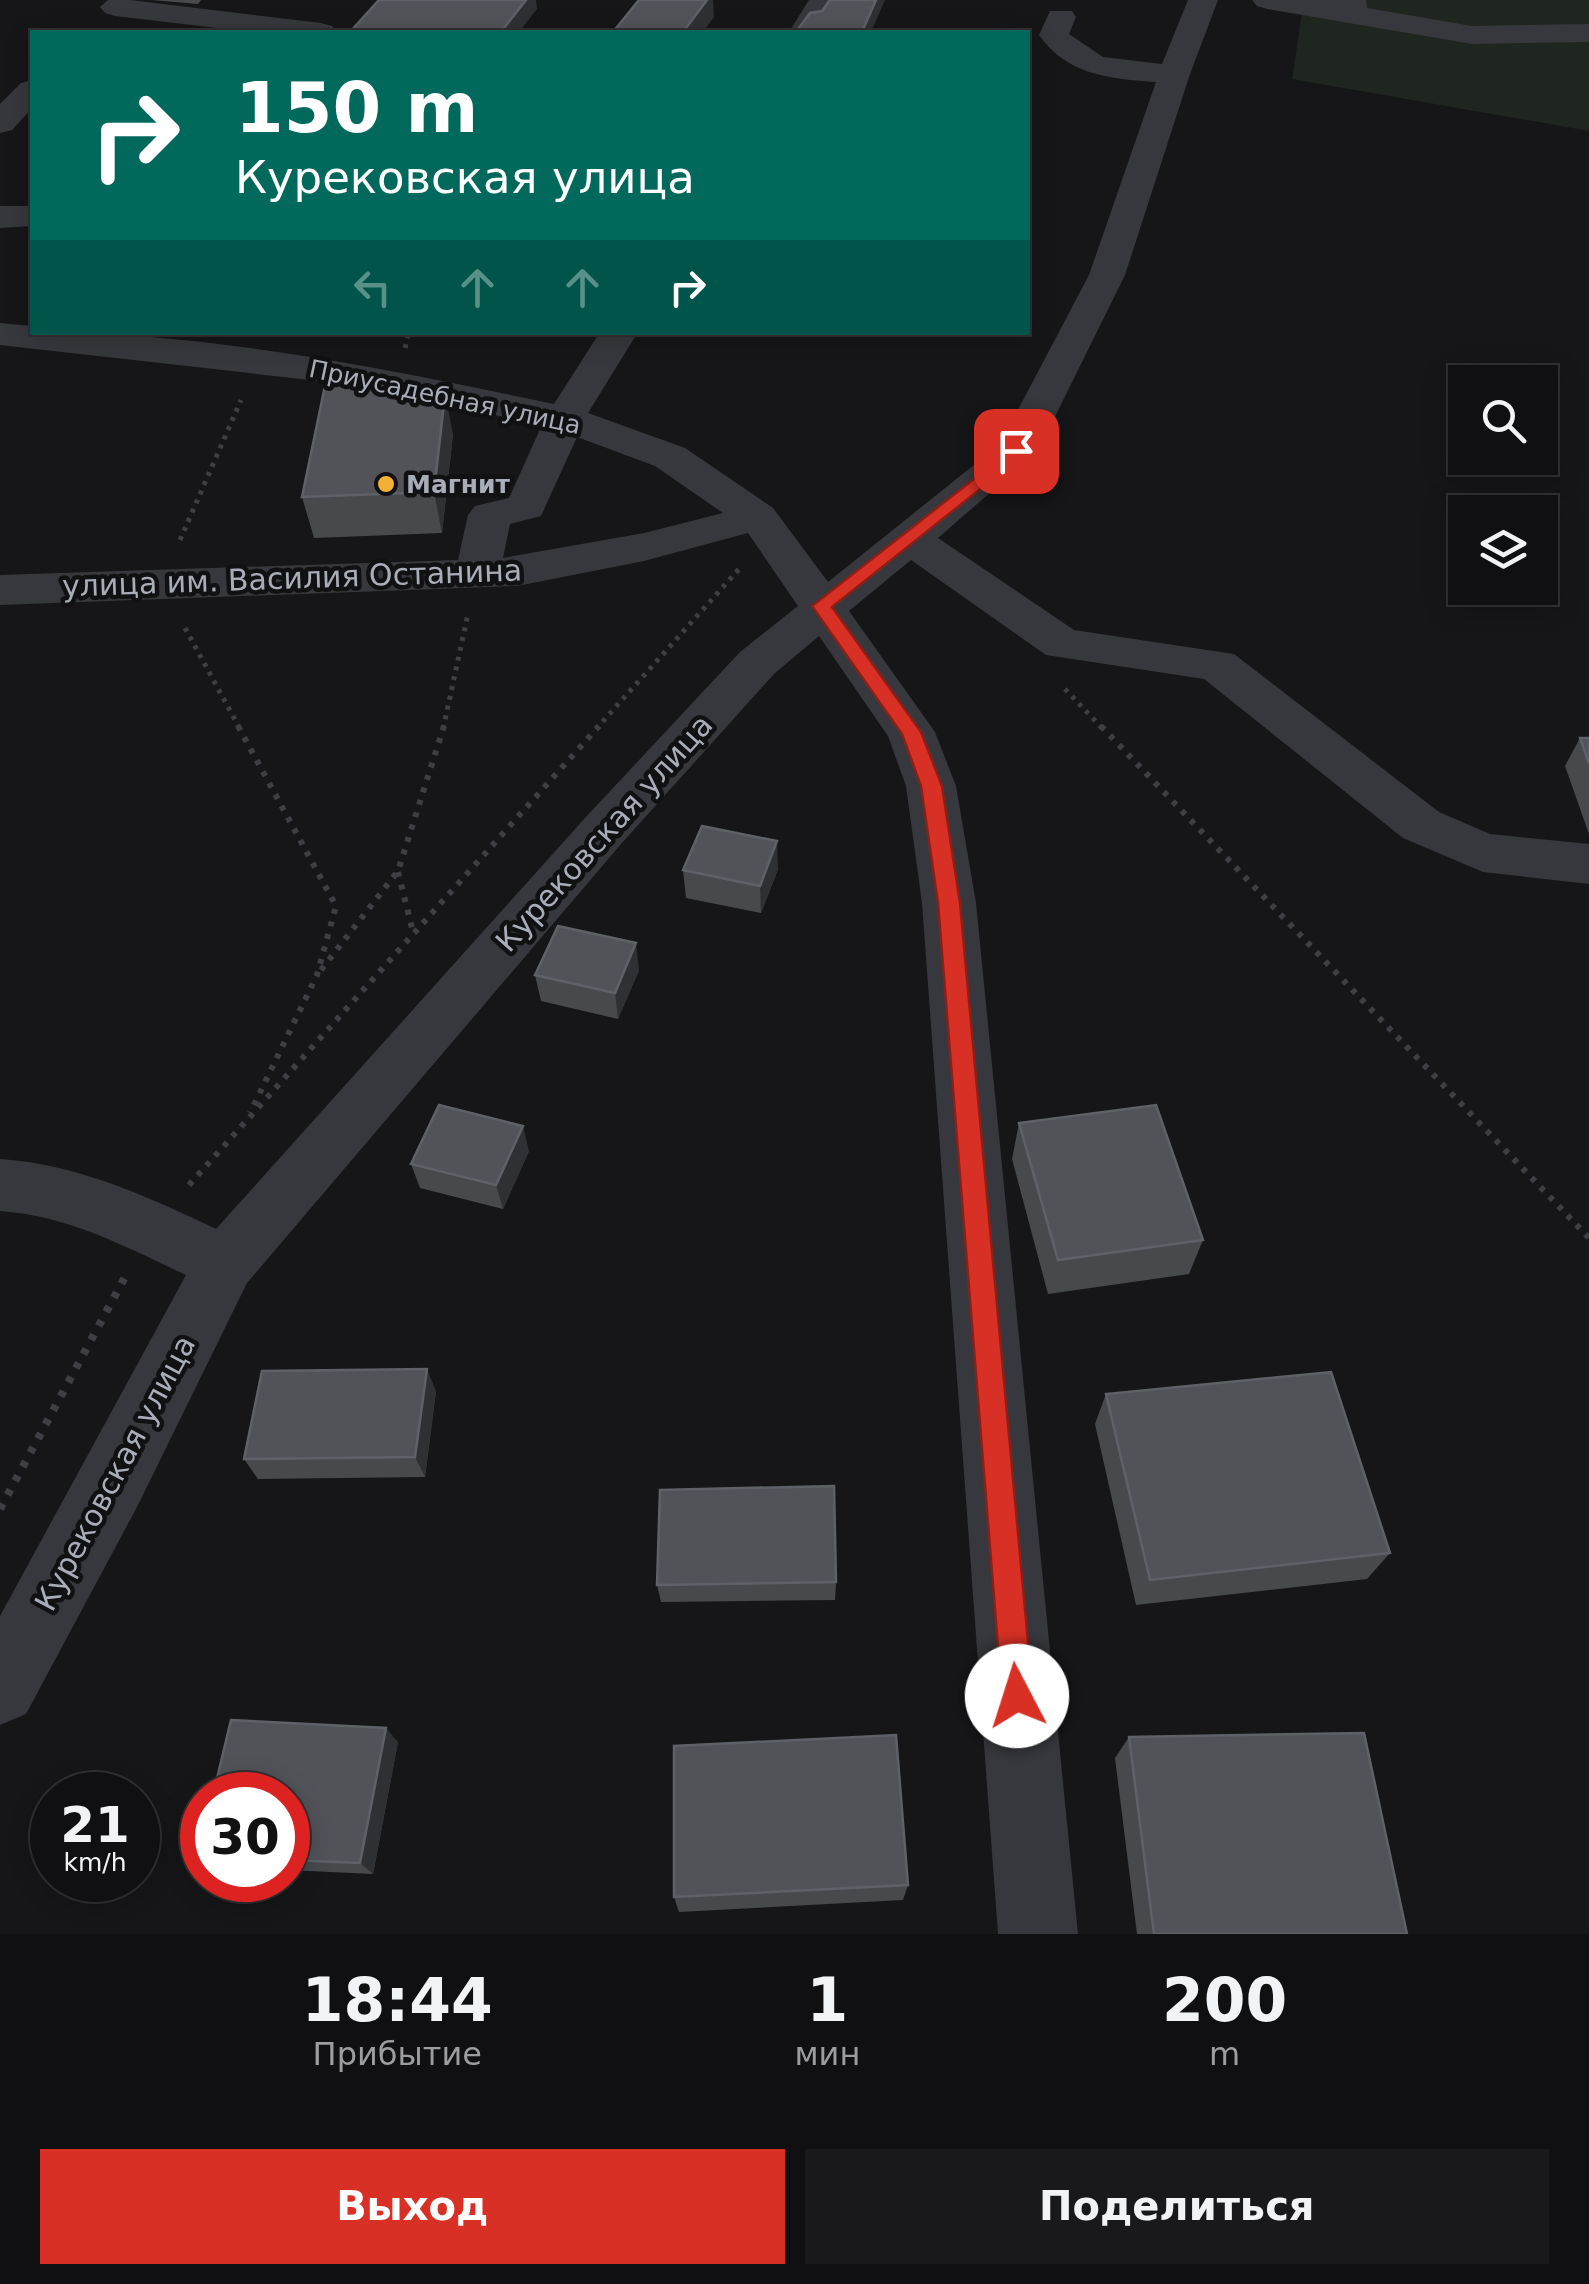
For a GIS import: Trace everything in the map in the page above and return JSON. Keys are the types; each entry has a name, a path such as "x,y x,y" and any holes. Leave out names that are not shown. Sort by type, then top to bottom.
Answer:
{"street":[{"path":"805,30 824,0"},
{"name":"Курековская улица","path":"0,1688 113,1483 225,1264 603,831 757,662 1016,451 1108,275 1174,74 1203,0"},
{"path":"1267,0 1352,7 1472,35 1589,33"},
{"path":"92,30 118,4 307,30"},
{"path":"1060,18 1054,35 1066,54 1101,68 1174,74"},
{"path":"0,122 27,76"},
{"path":"0,217 30,216"},
{"name":"Приусадебная улица","path":"0,334 346,372 565,418 670,457 764,525 911,732 932,786 949,903 1038,1934"},
{"path":"477,574 490,515 526,507 565,418 616,335"},
{"name":"улица им. Василия Останина","path":"0,590 517,572 764,525"},
{"path":"908,538 1062,644 1217,665 1422,825 1483,853 1589,864"},
{"path":"0,1185 28,1185 85,1200 225,1264"}],"path":[{"path":"245,1123 317,976 336,906 161,584 257,362"},
{"path":"0,1509 150,1230 414,934 764,525"},
{"path":"317,976 398,870 440,745 477,574"},
{"path":"1052,675 1589,1238"},
{"path":"398,870 414,934"}],"shaded area":[{"path":"1304,0 1589,0 1589,131 1292,79"}],"building":[{"path":"379,0 526,0 503,30 352,30"},
{"path":"639,0 707,0 684,30 615,30"},
{"path":"830,0 876,0 863,30 797,30 810,13 822,11"},
{"path":"391,379 445,394 434,492 302,497 326,381"},
{"path":"1580,738 1589,738 1589,763"},
{"path":"702,826 777,841 760,886 683,870"},
{"path":"558,926 636,943 615,993 535,975"},
{"path":"439,1105 523,1126 496,1185 411,1164"},
{"path":"1156,1105 1203,1240 1058,1260 1019,1123"},
{"path":"427,1369 415,1457 244,1459 262,1371"},
{"path":"1331,1372 1390,1553 1150,1580 1106,1394"},
{"path":"834,1486 836,1582 657,1585 660,1490"},
{"path":"231,1720 386,1728 360,1863 310,1861 310,1772 219,1772"},
{"path":"1364,1733 1407,1934 1154,1934 1129,1737"},
{"path":"896,1735 908,1885 674,1897 674,1746"}],"place":[{"name":"Магнит","path":"386,484"}],"route":[{"path":"1016,451 822,606 911,732 932,786 949,903 1017,1696"}]}
